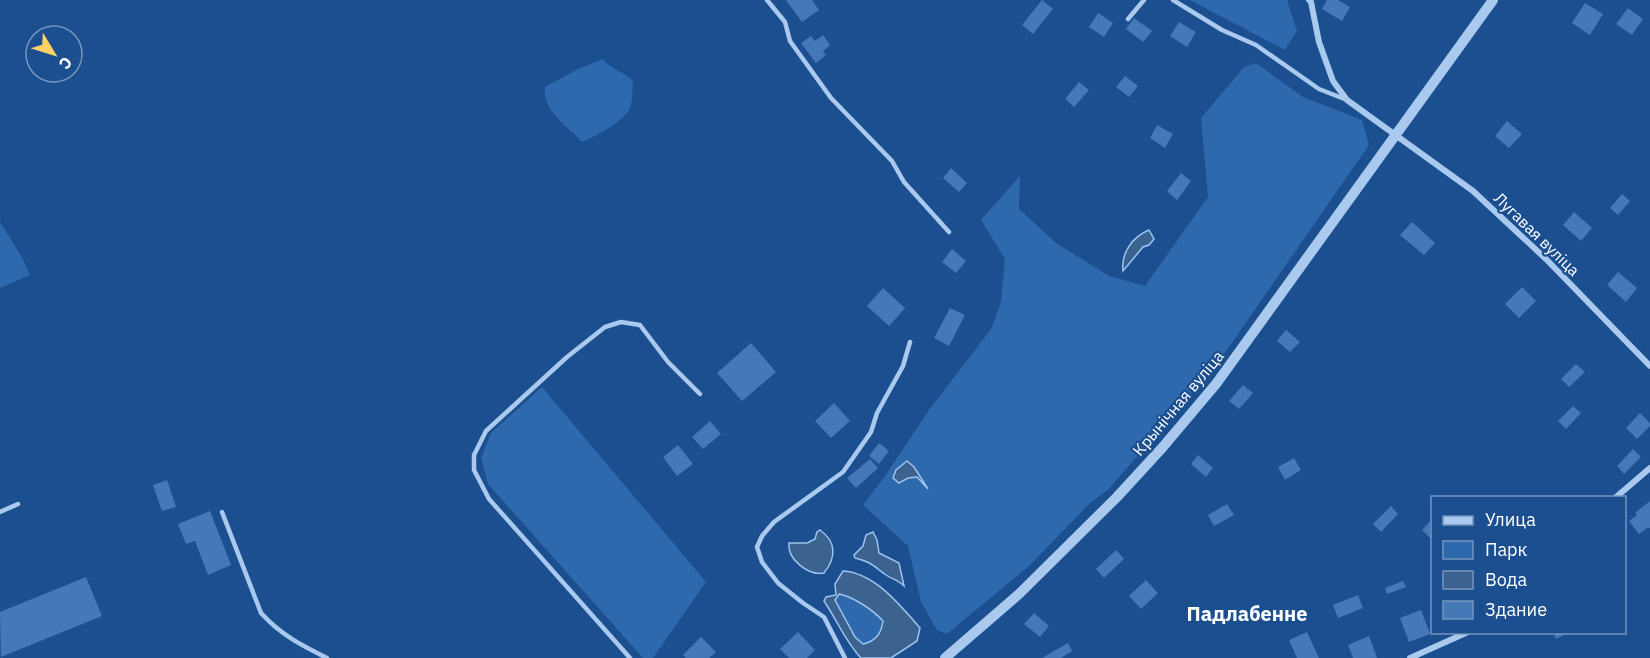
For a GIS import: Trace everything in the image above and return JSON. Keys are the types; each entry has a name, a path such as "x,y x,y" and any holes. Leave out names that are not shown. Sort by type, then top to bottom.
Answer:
{"street":[{"path":"1309,0 1319,42 1333,81 1347,100 1395,134"},
{"name":"Крынічная вуліца","path":"945,658 1019,594 1162,448 1216,384 1493,0"},
{"name":"Лугавая вуліца","path":"1395,134 1473,191 1546,259 1650,366"},
{"path":"1617,496 1650,468"},
{"path":"1410,658 1466,634"}],"lane":[{"path":"767,0 785,22 790,41 831,98 892,161 904,182 949,232"},
{"path":"1128,19 1144,0"},
{"path":"1173,0 1222,30 1256,45 1319,89 1347,100"},
{"path":"630,658 489,499 474,470 474,455 486,431 567,357 605,327 621,322 640,325 668,362 700,394"},
{"path":"845,658 824,617 802,603 778,583 762,561 757,547 762,536 774,522 843,472 871,432 877,413 903,366 910,342"},
{"path":"0,512 18,504"},
{"path":"222,512 261,613 290,639 327,658"}],"green space":[{"path":"1190,0 1287,0 1297,31 1285,50"},
{"path":"603,59 633,81 631,103 626,115 621,119 601,133 582,142 552,111 545,96 545,87 578,69"},
{"path":"1256,63 1303,97 1362,120 1369,145 1220,360 1108,490 1090,503 1029,566 947,634 937,630 921,602 908,546 863,505 929,410 991,329 1001,302 1005,259 981,220 1020,176 1019,209 1056,243 1109,276 1145,286 1208,197 1201,118 1244,67"},
{"path":"0,222 30,275 0,288"},
{"path":"542,387 706,582 653,658 643,658 488,484 481,458 491,433"},
{"path":"839,594 862,604 883,621 881,630 875,639 863,644 855,637 835,600"}],"water":[{"path":"1149,230 1154,239 1149,245 1143,247 1123,271 1124,258 1129,246 1137,237"},
{"path":"907,461 914,467 928,489 917,477 908,478 899,483 893,478 896,470"},
{"path":"820,530 826,535 833,550 831,562 824,573 805,569 791,555 789,549 789,543 807,543 815,539"},
{"path":"873,532 879,553 899,563 904,586 865,561 855,558 854,555 863,546 866,535"},
{"path":"843,571 855,573 876,584 895,600 920,628 917,641 891,658 861,658 824,601 826,597 836,595 835,584","holes":["839,594 863,604 883,621 881,630 875,639 863,644 855,637 835,600"]}],"building":[{"path":"786,0 812,0 819,10 802,22"},
{"path":"1042,0 1053,9 1033,34 1022,25"},
{"path":"1327,0 1338,0 1350,7 1342,21 1322,9"},
{"path":"1585,3 1603,14 1590,35 1572,23"},
{"path":"1628,8 1643,19 1632,35 1616,24"},
{"path":"1098,13 1113,23 1104,37 1089,27"},
{"path":"1134,18 1152,31 1143,42 1126,29"},
{"path":"1179,22 1196,32 1187,47 1170,36"},
{"path":"823,35 830,45 823,51 826,55 816,63 801,43 811,36 815,41"},
{"path":"1125,76 1138,86 1129,97 1116,87"},
{"path":"1079,82 1089,90 1074,107 1065,99"},
{"path":"1507,121 1522,134 1509,148 1495,136"},
{"path":"1157,125 1173,134 1165,148 1150,138"},
{"path":"951,168 967,183 959,192 943,178"},
{"path":"1181,173 1191,181 1177,200 1167,191"},
{"path":"1622,194 1630,201 1618,215 1610,208"},
{"path":"1574,212 1592,228 1581,241 1563,225"},
{"path":"1412,222 1435,243 1424,255 1400,235"},
{"path":"952,249 966,261 956,273 942,262"},
{"path":"1618,272 1637,288 1626,302 1607,285"},
{"path":"1522,287 1536,301 1519,318 1505,304"},
{"path":"883,288 905,308 889,326 867,306"},
{"path":"950,308 965,315 949,346 934,338"},
{"path":"1286,330 1300,342 1290,352 1277,341"},
{"path":"751,343 776,372 742,401 717,373"},
{"path":"1576,364 1585,372 1569,387 1561,379"},
{"path":"1243,385 1253,393 1239,409 1229,401"},
{"path":"834,403 850,421 831,438 815,421"},
{"path":"1573,406 1581,413 1566,429 1558,421"},
{"path":"1640,413 1650,423 1650,426 1637,439 1626,428"},
{"path":"710,421 721,434 703,449 692,437"},
{"path":"879,443 889,451 879,464 869,456"},
{"path":"678,445 693,464 677,476 663,457"},
{"path":"1633,449 1641,457 1624,474 1617,466"},
{"path":"1198,455 1213,468 1206,477 1191,464"},
{"path":"1294,458 1301,470 1285,480 1278,467"},
{"path":"870,459 878,468 856,488 847,478"},
{"path":"167,480 176,507 162,511 153,485"},
{"path":"1650,501 1650,528 1639,534 1629,521"},
{"path":"1227,504 1234,515 1214,526 1208,515"},
{"path":"1391,506 1398,514 1381,532 1373,524"},
{"path":"210,511 231,565 208,575 195,541 186,544 178,524"},
{"path":"1431,520 1431,539 1422,530"},
{"path":"1116,550 1124,559 1104,578 1096,569"},
{"path":"86,577 102,616 1,657 0,612"},
{"path":"1146,580 1158,593 1141,609 1129,596"},
{"path":"1403,581 1406,587 1387,594 1385,588"},
{"path":"1358,595 1363,608 1338,618 1333,605"},
{"path":"1421,610 1430,634 1409,642 1400,618"},
{"path":"1034,613 1049,626 1040,637 1024,624"},
{"path":"798,632 815,650 807,658 789,658 780,649"},
{"path":"1307,632 1319,658 1297,658 1289,640"},
{"path":"1554,634 1566,634 1556,639"},
{"path":"1369,636 1377,658 1353,658 1348,645"},
{"path":"701,637 716,652 709,658 686,658 683,655"},
{"path":"1068,643 1072,651 1061,658 1042,658"}],"district":[{"name":"Падлабенне","path":"1247,613"}]}
